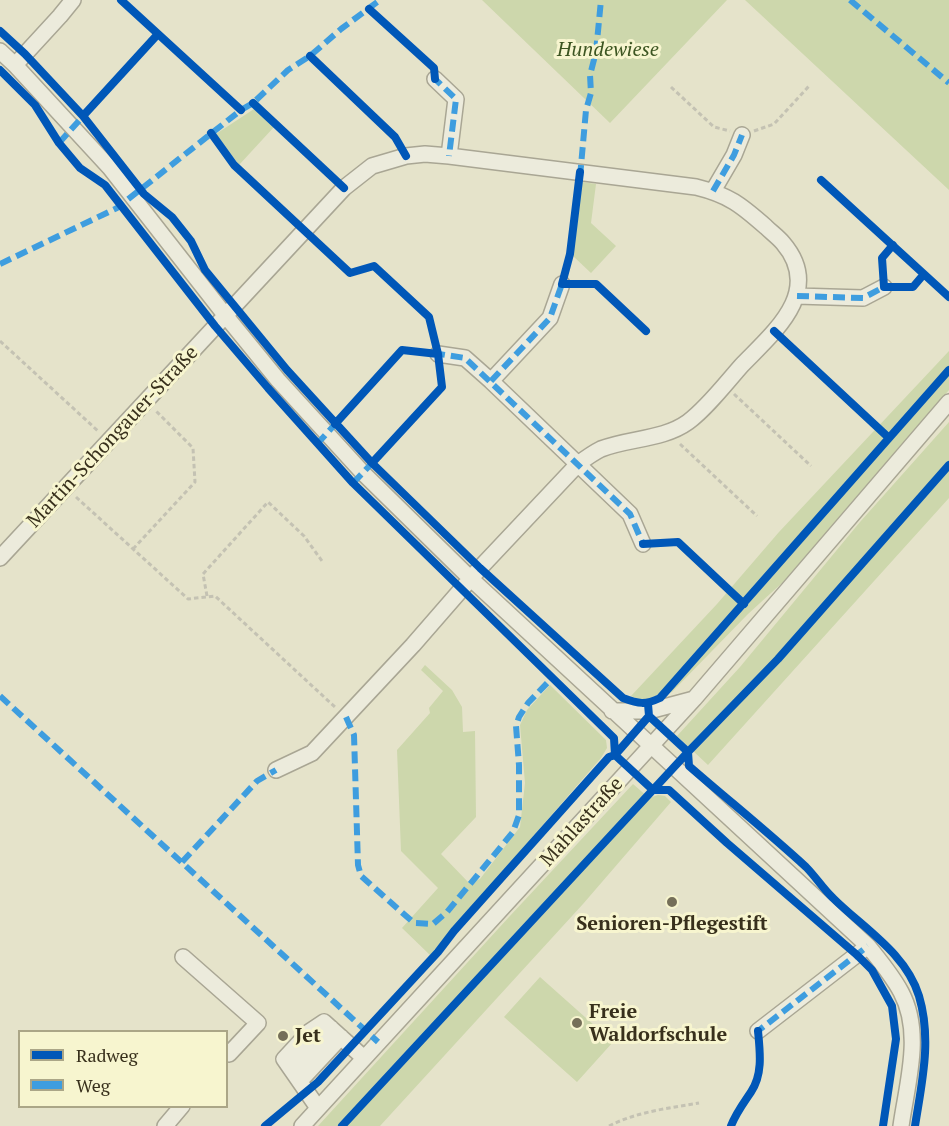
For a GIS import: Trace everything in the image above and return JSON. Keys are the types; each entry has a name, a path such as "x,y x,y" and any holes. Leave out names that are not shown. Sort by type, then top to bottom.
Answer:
{"street":[{"path":"15,65 73,0"},
{"path":"0,51 110,168 278,380 363,473 470,579 868,946 889,972 902,994 910,1017 913,1042 901,1126"},
{"path":"435,79 456,99 449,156"},
{"path":"713,191 734,155 742,135"},
{"name":"Martin-Schongauer-Straße","path":"0,558 344,188 372,166 406,156 424,154 696,187 713,191 743,207 783,243 798,270 797,296"},
{"path":"491,381 550,318 562,284"},
{"path":"276,770 312,753 413,645 470,579 589,455 603,448 667,433 688,422 784,320 797,296 863,298 884,287"},
{"path":"438,354 465,358 491,381 630,514 643,544"},
{"name":"Mahlastraße","path":"302,1126 694,699 949,402"},
{"path":"612,711 649,711 694,699"},
{"path":"758,1030 868,946"},
{"path":"183,957 258,1023 228,1053"},
{"path":"318,1108 284,1059 309,1032 324,1022 364,1058"},
{"path":"296,1076 336,1033"},
{"path":"165,1126 181,1108"}],"path":[{"path":"671,87 714,128 742,135 774,124 809,86"},
{"path":"0,341 109,441"},
{"path":"724,385 811,466"},
{"path":"133,549 195,482 193,448 146,400"},
{"path":"667,433 757,516"},
{"path":"66,487 188,599 215,596 346,717"},
{"path":"207,597 203,574 268,502 304,536 322,561"},
{"path":"609,1126 621,1119 644,1113 699,1103"}],"green space":[{"name":"Hundewiese","path":"482,0 727,0 610,123"},
{"path":"745,0 949,0 949,190"},
{"path":"254,109 274,127 239,165 216,134"},
{"path":"582,182 596,184 591,223 616,246 591,273 573,256"},
{"path":"949,351 949,390 794,572 748,614 672,692 640,700 631,696 717,604 779,532"},
{"path":"949,422 949,498 708,765 677,736 740,667 860,522"},
{"path":"425,665 452,690 462,707 463,732 475,731 476,817 441,854 469,883 480,879 520,827 525,783 520,725 527,710 550,685 606,740 607,748 601,758 430,955 402,928 438,888 401,851 397,750 430,713 429,708 443,691 421,670"},
{"path":"633,784 649,798 658,795 665,796 671,802 583,904 380,1126 318,1126 509,917"},
{"path":"540,977 613,1042 577,1082 504,1017"}],"marked path":[{"path":"0,264 117,208 253,103 288,70 310,56 380,0"},
{"path":"580,177 586,110 591,93 590,75 596,52 601,0"},
{"path":"850,0 949,83"},
{"path":"434,75 435,79 456,99 449,156"},
{"path":"59,143 85,114"},
{"path":"713,191 734,155 742,135"},
{"path":"491,381 550,318 563,281"},
{"path":"797,296 863,298 888,287"},
{"path":"433,353 465,358 630,514 643,544 648,543"},
{"path":"317,444 339,420"},
{"path":"353,483 375,460"},
{"path":"346,717 354,735 358,865 361,876 414,923 433,924 447,912 513,832 519,815 516,726 528,703 552,678"},
{"path":"0,696 378,1042"},
{"path":"182,862 257,781 276,770"},
{"path":"758,1036 758,1031 868,946"}],"cycle path":[{"path":"121,0 241,110"},
{"path":"369,9 434,68 435,79"},
{"path":"0,31 25,54 83,116 144,194 172,217 191,241 205,270 287,370 372,463 480,568 623,698 646,703 660,698 949,370"},
{"path":"83,116 158,34"},
{"path":"310,56 395,137 406,156"},
{"path":"0,70 35,105 59,143 80,168 105,185 215,326 353,483 614,738 615,755 653,790 669,790 872,970 892,1006 896,1039 883,1126"},
{"path":"253,103 344,188"},
{"path":"211,133 234,165 350,273 374,266 429,317 438,354 442,387 372,463"},
{"path":"580,172 570,254 562,284 596,284 646,331"},
{"path":"821,180 949,297"},
{"path":"893,245 882,258 884,287 913,287 924,274"},
{"path":"774,331 889,438"},
{"path":"335,424 402,350 438,354"},
{"path":"342,1126 688,752 778,659 949,465"},
{"path":"643,544 678,542 744,604"},
{"path":"265,1126 318,1082 438,952 454,931 609,757 615,755 649,716 648,704"},
{"path":"649,716 688,752 689,766 806,867 829,894 882,942 904,967 919,996 925,1029 923,1077 915,1126"},
{"path":"731,1126 757,1078 760,1063 758,1031"}],"place":[{"name":"Senioren-Pflegestift","path":"672,902"},
{"name":"Freie Waldorfschule","path":"577,1023"},
{"name":"Jet","path":"283,1036"}]}
